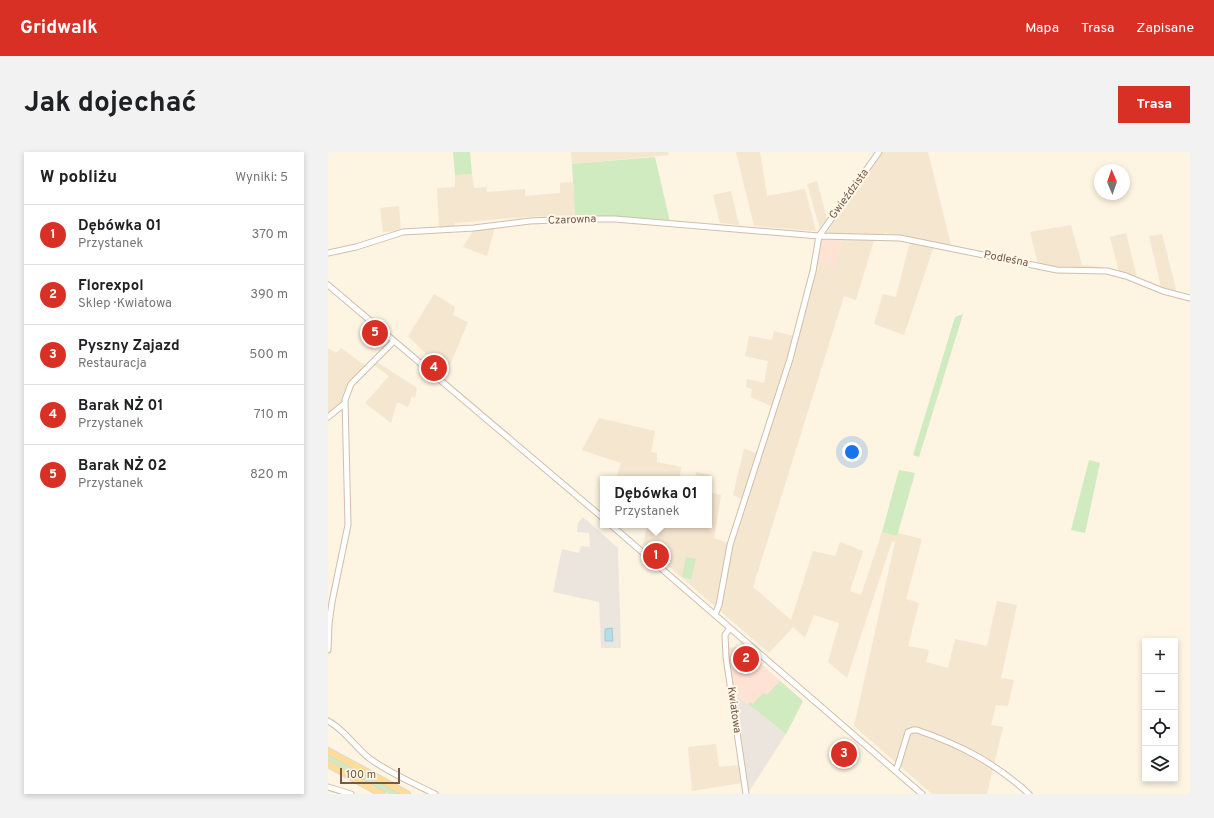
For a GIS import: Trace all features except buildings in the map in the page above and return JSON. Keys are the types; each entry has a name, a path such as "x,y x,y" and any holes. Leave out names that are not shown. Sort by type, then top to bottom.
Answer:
{"main road":[{"path":"328,751 407,794"},
{"path":"328,764 382,794"}],"street":[{"name":"Gwieździsta","path":"819,236 879,152"},
{"name":"Czarowna","path":"328,253 356,247 403,232 577,218 639,221 819,236"},
{"name":"Podleśna","path":"819,236 900,238 1057,270 1107,271 1126,276 1163,292 1190,298"},
{"path":"715,615 719,605 730,545 776,408 790,359 819,236"},
{"path":"328,285 600,515"},
{"path":"328,650 330,617 347,530 349,501 344,404 351,384 394,341"},
{"path":"328,417 344,404"},
{"path":"614,528 922,794"},
{"name":"Kwiatowa","path":"730,628 725,635 726,657 746,794"},
{"path":"328,721 370,759 434,794"},
{"path":"895,771 908,732 917,730 982,757 1016,781 1029,794"},
{"path":"328,787 351,794"}],"shaded area":[{"path":"571,152 668,152 669,155 572,164"},
{"path":"736,152 760,152 767,196 805,189 816,231 754,226"},
{"path":"881,152 928,152 951,245 884,233 884,235 862,236 824,234"},
{"path":"472,174 474,188 486,187 487,192 525,189 525,196 560,193 560,183 573,182 575,215 526,217 455,223 455,226 439,227 437,188 455,187 455,175"},
{"path":"817,181 827,219 820,229 807,184"},
{"path":"731,191 739,225 720,223 713,195"},
{"path":"399,206 401,231 383,232 380,208"},
{"path":"1071,225 1082,265 1102,267 1119,272 1110,237 1126,233 1137,278 1161,287 1149,236 1162,234 1177,293 1190,295 1190,298 1107,273 1039,268 1030,232"},
{"path":"495,227 487,256 463,247 474,229"},
{"path":"821,239 842,240 835,266 817,260"},
{"path":"842,240 874,240 856,300 844,296 753,587 791,620 813,551 835,556 840,542 863,551 850,591 861,595 882,532 897,536 898,533 922,539 906,599 919,603 908,646 929,650 926,662 948,668 955,639 987,646 997,601 1017,605 1001,678 1014,680 1008,706 996,705 991,725 1003,727 987,794 932,794 854,726 895,542 892,541 847,678 828,662 839,623 814,615 805,638 793,627 769,653 643,544 647,528 712,528 712,493 721,495 714,538 728,543 743,500 733,495 744,449 757,453 773,407 751,397 752,389 746,387 747,379 764,383 768,361 745,356 749,336 772,340 774,331 794,336 812,259 834,265"},
{"path":"910,242 934,246 904,335 874,324 883,294 896,297"},
{"path":"434,294 455,307 453,315 468,322 446,374 408,336"},
{"path":"328,348 336,353 341,348 367,367 349,385 342,403 328,414"},
{"path":"377,362 417,388 415,398 412,396 408,407 397,402 391,423 365,403 389,376 374,365"},
{"path":"599,418 655,431 651,452 657,453 657,462 681,467 680,476 617,476 621,463 582,450"},
{"path":"696,472 711,476 695,476"},
{"path":"583,517 618,548 621,648 601,648 599,602 553,592 562,549 579,553 581,546 590,547 589,533 577,532 578,523"},
{"path":"742,647 803,701 786,734 732,692 727,648"},
{"path":"732,692 786,734 748,793"},
{"path":"716,744 719,767 739,765 742,783 692,791 688,747"}],"green space":[{"path":"453,152 470,152 472,174 455,175"},
{"path":"655,157 670,222 575,215 572,164"},
{"path":"963,314 919,457 913,455 955,317"},
{"path":"1089,460 1100,463 1085,533 1071,530"},
{"path":"899,470 915,473 897,536 882,532"},
{"path":"686,557 696,559 691,579 682,577"},
{"path":"780,681 803,701 786,734 748,704 750,702 753,704 763,693 767,695"},
{"path":"328,754 403,794 389,794 328,761"}],"water":[{"path":"612,628 613,641 605,641 605,629"}],"place":[{"name":"Barak NŻ 02","path":"375,333"},
{"name":"Barak NŻ 01","path":"434,368"},
{"name":"Dębówka 01","path":"656,556"},
{"name":"Florexpol","path":"746,659"},
{"name":"Pyszny Zajazd","path":"844,754"}]}
